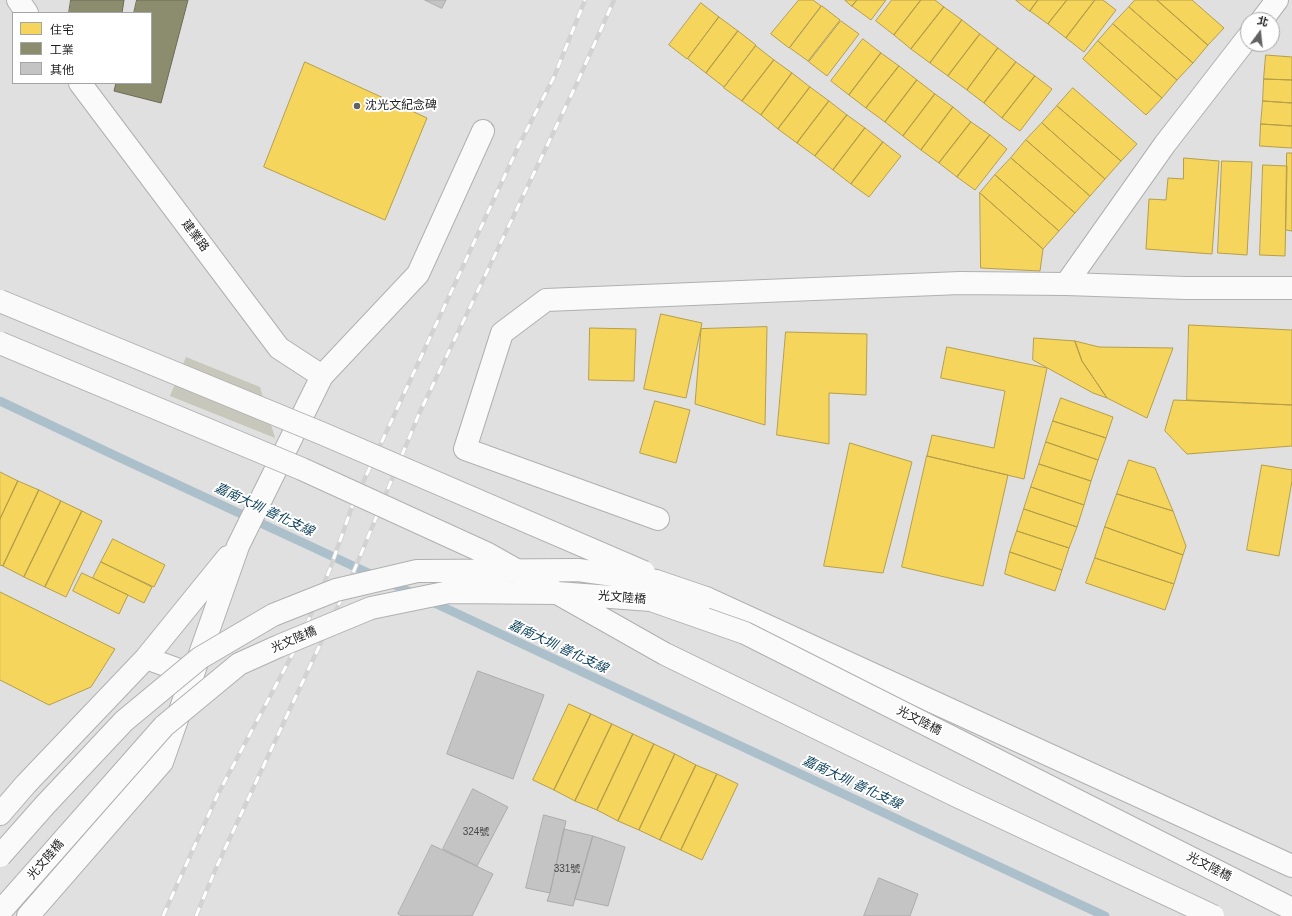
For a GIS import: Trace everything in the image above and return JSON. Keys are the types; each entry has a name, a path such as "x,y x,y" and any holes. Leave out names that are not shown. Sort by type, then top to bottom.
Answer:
{"street":[{"path":"18,0 26,12"},
{"path":"1268,12 1277,0"},
{"path":"1066,284 1165,144 1240,47"},
{"name":"建業路","path":"81,84 279,348 322,376"},
{"path":"28,916 162,762 238,546 268,488 322,376 418,274 483,131"},
{"path":"658,519 465,449 502,333 546,300 960,283 1066,284 1186,288 1292,288"},
{"path":"0,301 321,433 706,598"},
{"path":"0,343 302,469 488,554 665,654 959,798 1213,916"},
{"path":"0,814 26,784 146,658 238,546"},
{"name":"光文陸橋","path":"0,856 45,805 124,721 200,658 273,615 336,590 417,571 578,570 656,581 706,598 1292,866"},
{"name":"光文陸橋","path":"0,912 164,726 239,664 371,608 449,592 557,593 651,600 745,632 1292,909"},
{"path":"146,658 193,675"}],"shaded area":[{"path":"186,357 260,387 275,438 170,396"}],"building: 住宅":[{"path":"799,0 813,0 821,6 789,48 771,34"},
{"path":"845,0 857,0 852,6"},
{"path":"857,0 886,0 871,20 852,6"},
{"path":"892,0 921,0 894,35 876,21"},
{"path":"921,0 935,0 944,7 911,49 894,35"},
{"path":"1016,0 1038,0 1030,11"},
{"path":"1038,0 1067,0 1048,24 1030,11"},
{"path":"1067,0 1095,0 1066,38 1048,24"},
{"path":"1095,0 1103,0 1116,10 1084,52 1066,38"},
{"path":"1135,0 1157,0 1208,45 1193,63 1129,7"},
{"path":"1157,0 1192,0 1224,28 1208,45"},
{"path":"701,3 719,17 687,59 669,45"},
{"path":"822,6 840,20 808,61 790,48"},
{"path":"944,7 962,20 930,63 911,49"},
{"path":"1129,7 1193,63 1177,80 1113,24"},
{"path":"719,17 738,31 706,73 688,59"},
{"path":"962,20 980,34 948,76 930,63"},
{"path":"841,21 859,34 827,76 809,62"},
{"path":"1113,24 1177,80 1162,98 1098,41"},
{"path":"738,31 756,45 724,87 706,73"},
{"path":"980,34 998,48 967,90 948,76"},
{"path":"863,39 881,53 849,95 831,81"},
{"path":"1098,41 1162,98 1146,115 1083,59"},
{"path":"756,46 774,60 742,101 724,88"},
{"path":"998,48 1016,62 984,103 967,90"},
{"path":"881,53 899,66 866,108 849,95"},
{"path":"1266,55 1292,57 1292,80 1264,79"},
{"path":"774,60 792,73 761,115 742,101"},
{"path":"305,62 427,118 385,220 264,167"},
{"path":"1016,62 1035,76 1002,118 984,103"},
{"path":"899,66 917,80 885,122 866,108"},
{"path":"792,73 810,87 778,129 761,115"},
{"path":"1035,76 1052,89 1020,131 1002,118"},
{"path":"1264,79 1292,80 1292,103 1263,101"},
{"path":"917,80 935,94 903,136 885,122"},
{"path":"810,87 829,101 797,143 778,129"},
{"path":"1073,88 1137,144 1121,161 1057,106"},
{"path":"935,94 953,107 921,150 903,136"},
{"path":"829,101 847,115 815,156 797,143"},
{"path":"1263,101 1292,103 1292,126 1261,124"},
{"path":"1057,106 1121,161 1105,179 1042,123"},
{"path":"953,107 971,122 939,163 921,150"},
{"path":"847,115 865,128 833,170 815,156"},
{"path":"971,122 990,135 957,177 939,163"},
{"path":"1042,123 1105,179 1090,196 1026,140"},
{"path":"1261,124 1292,126 1292,148 1260,146"},
{"path":"865,128 883,142 851,184 833,170"},
{"path":"990,135 1007,149 975,190 957,177"},
{"path":"1026,140 1090,196 1075,213 1011,158"},
{"path":"883,142 901,156 869,197 851,184"},
{"path":"1287,153 1292,153 1292,231 1286,230"},
{"path":"1011,158 1075,213 1059,231 995,175"},
{"path":"1184,158 1219,161 1212,254 1146,249 1149,199 1166,200 1168,178 1183,179"},
{"path":"1222,161 1252,162 1247,255 1218,253"},
{"path":"1263,165 1287,166 1285,256 1260,255"},
{"path":"995,175 1059,231 1043,249 980,193"},
{"path":"980,193 1043,249 1040,271 981,268"},
{"path":"661,314 702,323 686,398 644,389"},
{"path":"1189,325 1292,330 1292,405 1187,400"},
{"path":"767,327 765,425 695,404 701,329"},
{"path":"590,328 636,329 634,381 589,380"},
{"path":"786,332 867,334 866,395 829,393 829,444 777,435"},
{"path":"1034,338 1075,341 1082,361 1107,398 1093,393 1033,360"},
{"path":"1075,341 1099,347 1173,348 1147,418 1107,398 1082,361"},
{"path":"947,347 1047,368 1024,479 927,456 932,435 994,448 1005,391 941,378"},
{"path":"1061,398 1113,417 1106,438 1053,421"},
{"path":"1174,400 1292,405 1292,446 1187,454 1165,431"},
{"path":"655,401 690,410 676,463 640,453"},
{"path":"1053,421 1106,438 1098,460 1046,442"},
{"path":"1046,442 1098,460 1091,481 1039,464"},
{"path":"850,443 912,462 883,573 824,566"},
{"path":"927,456 1008,475 983,586 902,567"},
{"path":"1129,460 1155,468 1173,511 1117,494"},
{"path":"1039,464 1091,481 1084,505 1031,487"},
{"path":"1262,465 1292,470 1292,481 1279,556 1247,550"},
{"path":"0,472 18,481 0,519"},
{"path":"18,481 39,490 3,566 0,565 0,519"},
{"path":"1031,487 1084,505 1077,527 1024,509"},
{"path":"39,490 61,501 24,577 3,566"},
{"path":"1117,494 1173,511 1186,546 1183,555 1105,527"},
{"path":"61,501 82,511 45,587 24,577"},
{"path":"1024,509 1077,527 1069,548 1017,531"},
{"path":"82,511 102,521 66,597 45,587"},
{"path":"1105,527 1183,555 1174,584 1095,558"},
{"path":"1017,531 1069,548 1062,570 1010,552"},
{"path":"113,539 165,565 154,587 101,562"},
{"path":"1010,552 1062,570 1055,591 1005,574"},
{"path":"1095,558 1174,584 1165,610 1086,583"},
{"path":"101,562 152,587 144,603 93,578"},
{"path":"82,573 128,595 119,614 73,591"},
{"path":"0,592 115,649 91,687 49,705 0,680"},
{"path":"569,704 591,714 554,790 533,780"},
{"path":"591,714 612,724 575,801 554,790"},
{"path":"612,724 633,734 597,810 575,801"},
{"path":"633,734 654,744 618,821 597,810"},
{"path":"654,744 675,754 639,830 618,821"},
{"path":"675,754 696,765 660,840 639,830"},
{"path":"696,765 717,774 681,850 660,840"},
{"path":"717,774 738,784 702,860 681,850"}],"building: 工業":[{"path":"71,0 124,0 122,12 69,12"},
{"path":"137,0 188,0 161,103 114,91 116,84 152,84 152,12 134,12"}],"building: 其他":[{"path":"425,0 446,0 442,8"},
{"path":"478,671 544,695 513,779 447,754"},
{"path":"473,789 508,807 477,866 443,849"},
{"path":"544,815 566,821 550,893 526,888"},
{"path":"564,829 593,836 573,906 547,901"},
{"path":"593,836 625,847 608,906 575,899"},
{"path":"432,845 493,874 472,916 402,916 398,914"},
{"path":"879,878 918,894 910,916 864,916"}],"waterway":[{"name":"嘉南大圳 善化支線","path":"0,401 377,577"},
{"name":"嘉南大圳 善化支線","path":"388,582 417,595"},
{"name":"嘉南大圳 善化支線","path":"428,600 1105,916"}],"railway":[{"path":"163,916 218,794 300,640 330,569 353,504 519,145 554,77 585,0"},
{"path":"196,916 216,868 351,578 419,414 577,83 614,0"}],"place":[{"name":"沈光文紀念碑","path":"357,106"}]}
